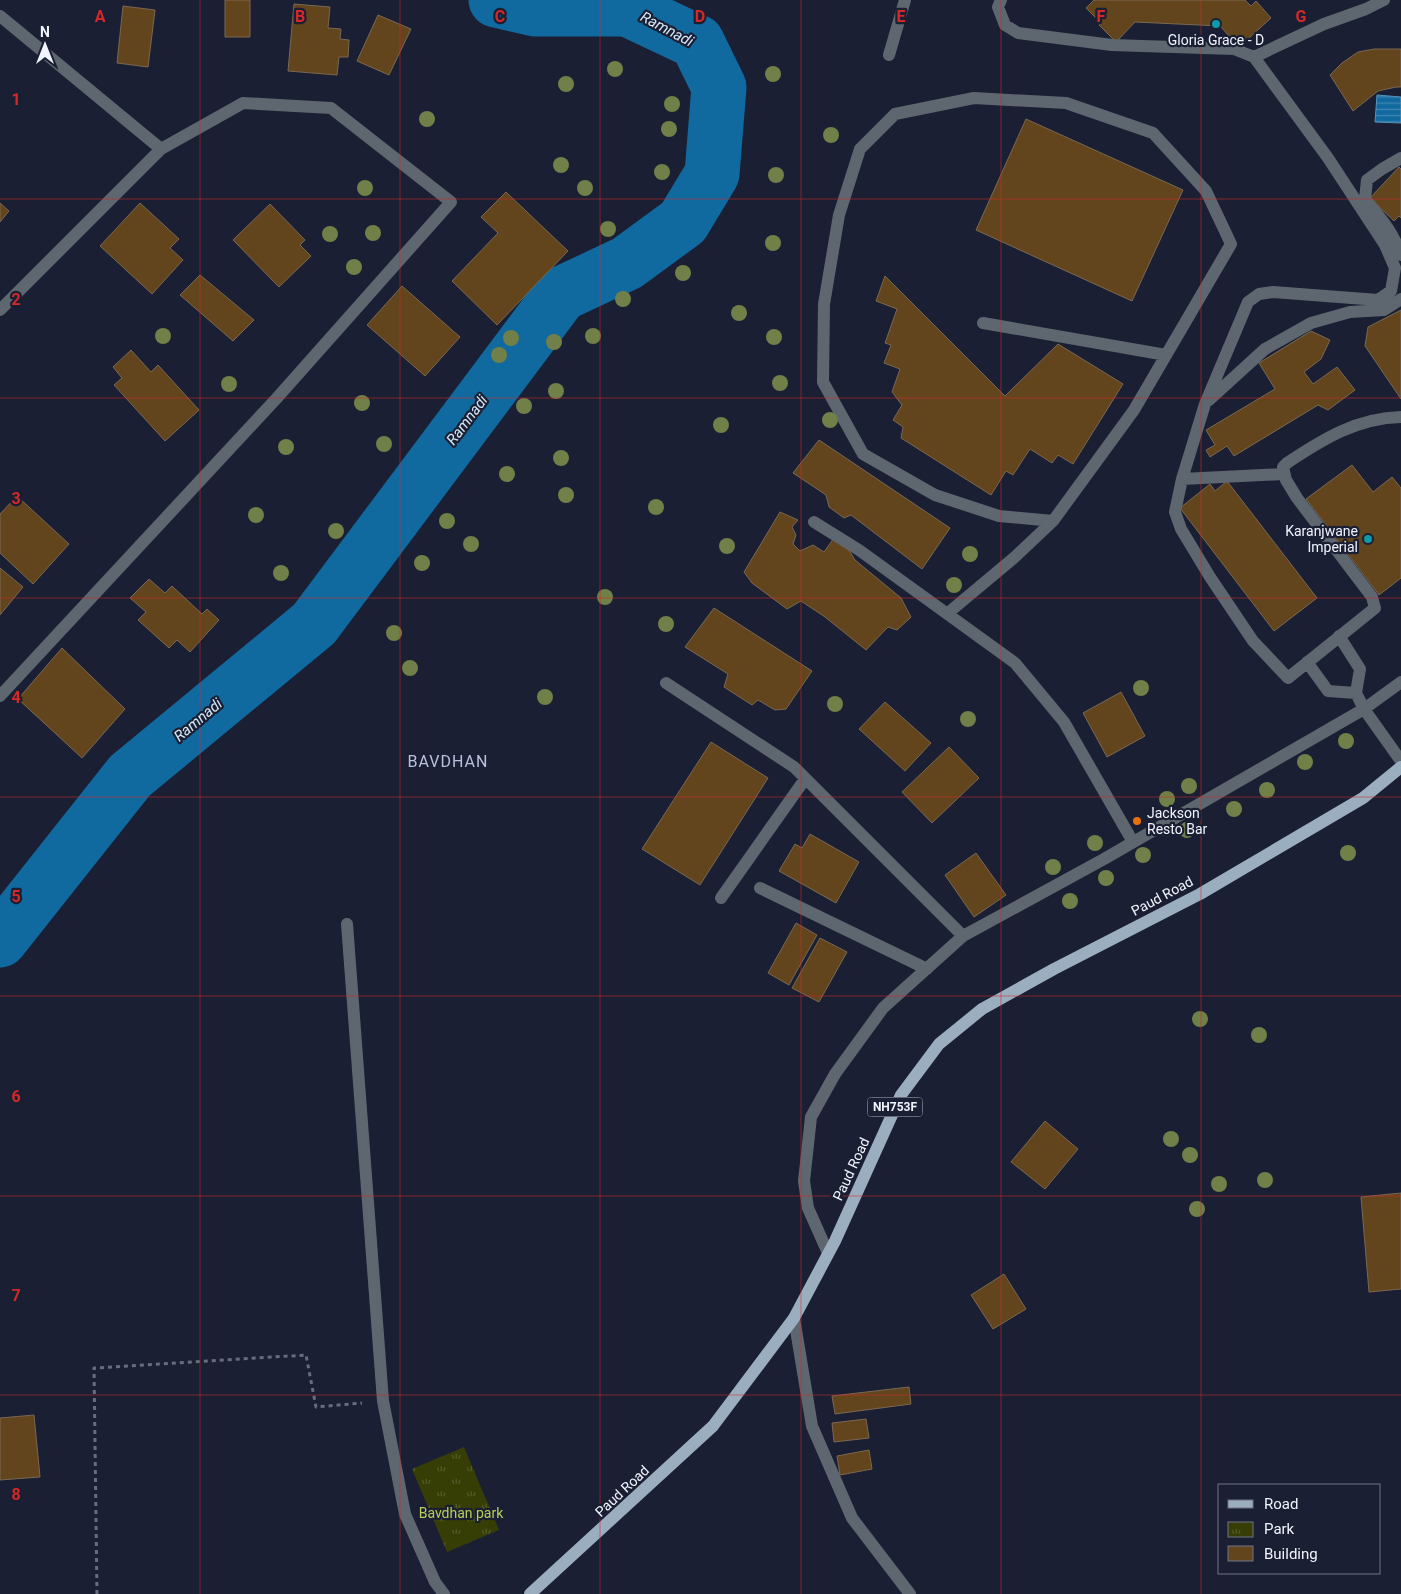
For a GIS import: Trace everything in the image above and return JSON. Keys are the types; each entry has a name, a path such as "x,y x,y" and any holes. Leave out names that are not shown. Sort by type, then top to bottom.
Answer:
{"main road":[{"name":"Paud Road","path":"530,1594 713,1426 794,1318 828,1253 901,1095 939,1044 982,1009 1062,965 1200,894 1363,798 1401,767"}],"street":[{"path":"889,55 905,0"},
{"path":"1001,0 998,7 1005,25 1018,33 1112,45 1234,49 1254,57 1328,158 1385,245 1396,268 1391,291 1378,300 1273,292 1259,294 1248,302 1205,404 1182,479 1175,512 1181,529 1210,577 1253,641 1288,678 1374,608 1372,597 1296,498 1284,474 1283,467 1287,462 1314,445 1352,426 1399,418"},
{"path":"1254,57 1324,24 1366,9 1384,0"},
{"path":"0,16 160,149"},
{"path":"948,613 1016,556 1053,521 1134,410 1231,244 1206,191 1153,132 1066,103 974,98 895,114 860,149 839,215 824,304 823,382 863,454 935,495 999,516 1053,521"},
{"path":"0,310 160,149 243,103 331,108 451,202 276,399 0,696"},
{"path":"1401,158 1367,180 1365,199 1393,236 1401,255"},
{"path":"1205,404 1265,349 1311,322 1350,312 1384,310 1401,299"},
{"path":"983,323 1166,355"},
{"path":"1182,479 1284,474"},
{"path":"814,522 859,550 1015,663 1064,722 1133,842"},
{"path":"1339,636 1360,669 1356,693 1364,709 1401,761"},
{"path":"1307,662 1328,691 1356,693"},
{"path":"828,1253 808,1208 804,1181 811,1117 834,1074 883,1008 963,936 1133,842 1364,709 1401,682"},
{"path":"666,683 794,768 963,936"},
{"path":"721,898 805,779"},
{"path":"760,888 927,969"},
{"path":"347,924 383,1401 405,1514 435,1582 444,1594"},
{"path":"794,1318 812,1426 852,1518 910,1594"}],"path":[{"path":"97,1594 94,1368 306,1355 316,1407 383,1401"}],"green space":[{"name":"Bavdhan park","path":"464,1447 499,1530 447,1552 412,1469"}],"water":[{"path":"1377,95 1401,97 1401,123 1375,122"}],"building":[{"path":"225,0 250,0 250,37 225,37"},
{"name":"Gloria Grace - D","path":"1094,0 1245,0 1251,6 1256,1 1271,18 1239,47 1220,26 1135,22 1116,42 1086,8"},
{"path":"294,4 330,7 328,28 341,29 340,39 349,40 348,57 339,57 337,75 288,71"},
{"path":"123,6 155,10 148,67 117,63"},
{"path":"378,15 411,29 389,75 357,61"},
{"path":"1374,49 1401,49 1401,87 1378,91 1353,111 1330,75 1342,63 1358,52"},
{"path":"1026,119 1183,190 1132,301 976,230"},
{"path":"1399,167 1401,169 1401,218 1399,216 1394,221 1370,198"},
{"path":"506,192 568,251 497,325 452,281 498,233 481,217"},
{"path":"0,203 9,211 0,222"},
{"path":"140,203 179,239 170,248 183,260 152,294 100,246"},
{"path":"270,204 305,240 300,245 311,256 279,287 233,240"},
{"path":"200,275 254,320 233,341 180,295"},
{"path":"885,276 1005,396 1058,344 1123,384 1073,464 1058,455 1052,463 1030,449 1013,475 1006,471 991,495 901,438 903,427 893,420 902,405 892,392 900,369 884,363 891,345 885,343 897,309 876,301"},
{"path":"402,286 460,337 425,376 367,325"},
{"path":"1401,310 1401,399 1365,346 1368,327"},
{"path":"1311,331 1330,340 1321,359 1304,372 1313,384 1337,367 1355,390 1328,410 1318,405 1234,456 1227,446 1210,457 1206,450 1215,445 1206,430 1275,389 1259,363"},
{"path":"131,350 151,372 158,365 199,410 165,441 114,385 122,378 113,367"},
{"path":"819,440 950,528 922,569 851,515 844,518 829,507 826,495 793,473"},
{"name":"Karanjwane Imperial","path":"1352,465 1373,492 1392,477 1401,488 1401,578 1379,595 1306,499"},
{"path":"1227,481 1317,598 1274,631 1180,508 1210,484 1215,491"},
{"path":"17,496 69,544 33,584 0,553 0,514"},
{"path":"780,512 798,520 792,527 796,535 793,544 800,551 813,545 824,552 834,538 847,547 855,560 901,598 911,617 897,630 888,627 866,650 825,617 801,601 787,609 752,583 744,572"},
{"path":"0,568 23,587 0,615"},
{"path":"149,579 165,593 172,586 202,614 207,609 219,620 190,652 177,640 169,648 138,620 146,612 130,598"},
{"path":"714,608 812,671 786,709 775,710 758,700 752,705 724,687 728,674 685,647"},
{"path":"62,648 125,709 82,758 18,699"},
{"path":"1121,692 1145,736 1107,757 1083,713"},
{"path":"885,702 931,743 905,771 859,729"},
{"path":"711,742 768,778 700,885 642,849"},
{"path":"949,747 979,778 932,823 902,792"},
{"path":"810,834 859,862 836,903 779,871 795,844 802,848"},
{"path":"976,853 1006,895 974,917 945,875"},
{"path":"796,923 817,935 789,985 768,973"},
{"path":"820,938 847,952 819,1002 792,988"},
{"path":"1045,1121 1078,1149 1045,1189 1011,1162"},
{"path":"1401,1193 1401,1289 1369,1292 1361,1197"},
{"path":"1004,1274 1026,1309 993,1329 971,1295"},
{"path":"909,1387 911,1404 835,1414 832,1396"},
{"path":"34,1415 40,1477 0,1480 0,1418"},
{"path":"866,1419 869,1438 834,1442 832,1423"},
{"path":"869,1450 872,1469 840,1475 837,1456"}],"waterway":[{"name":"Ramnadi","path":"0,940 130,776 314,624 561,294 627,263 683,222 712,174 719,87 697,42 627,9 535,9 496,0"}],"place":[{"name":"Gloria Grace - D","path":"1216,24"},
{"name":"Karanjwane Imperial","path":"1368,539"},
{"name":"Jackson Resto Bar","path":"1137,821"}],"district":[{"name":"BAVDHAN","path":"448,761"}]}
